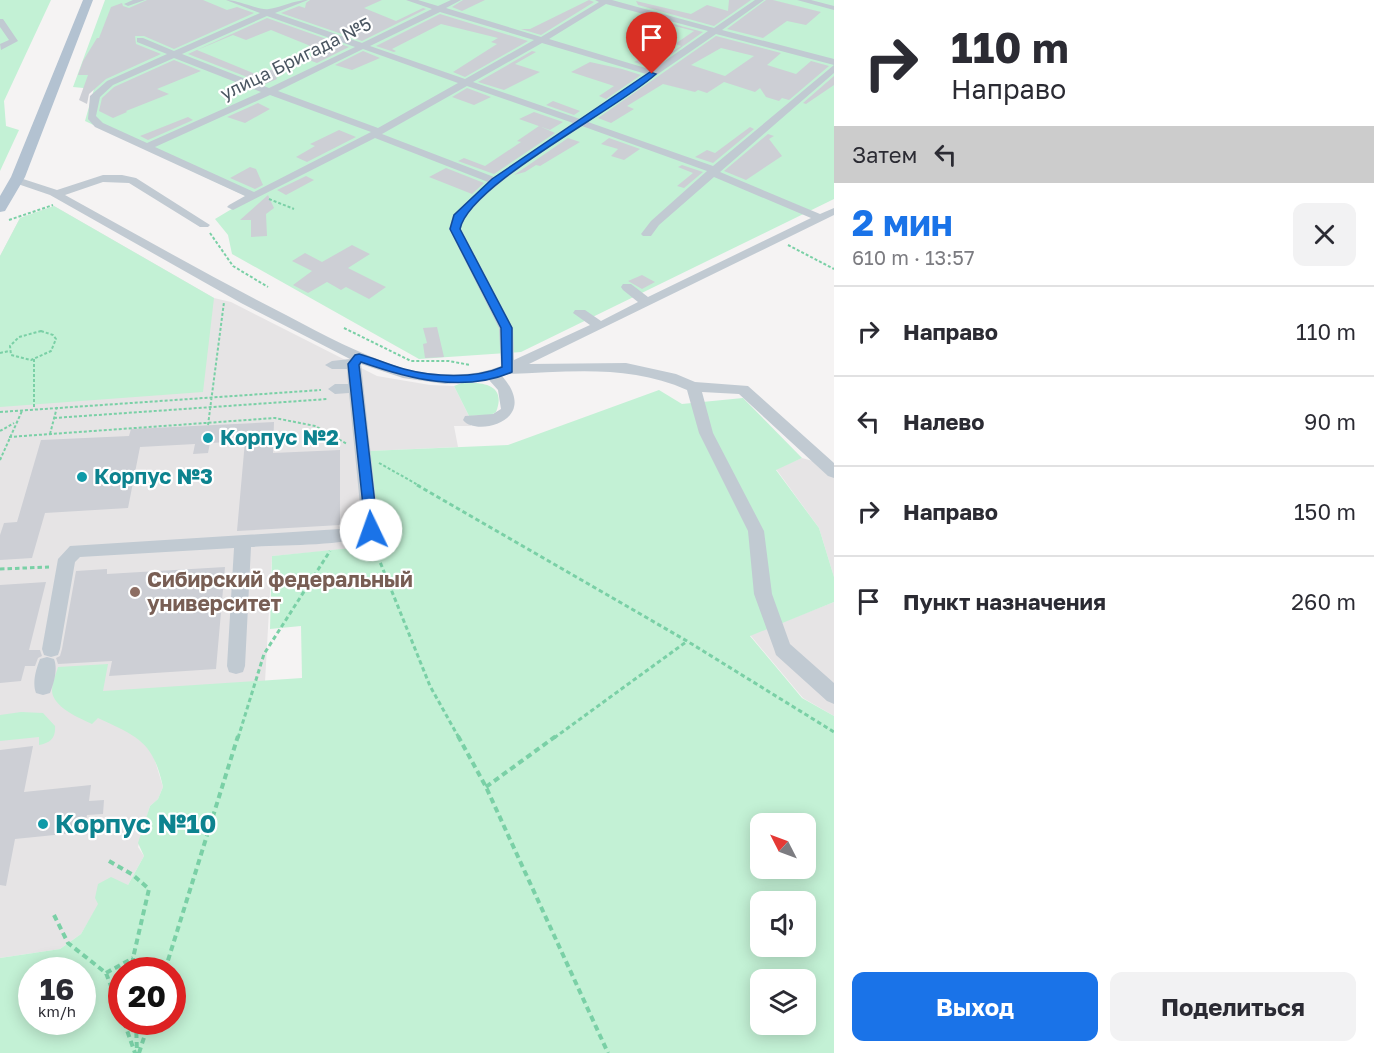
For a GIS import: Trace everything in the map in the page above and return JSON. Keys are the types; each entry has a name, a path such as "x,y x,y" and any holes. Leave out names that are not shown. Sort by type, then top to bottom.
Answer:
{"main road":[{"path":"0,208 17,178 88,0"}],"street":[{"path":"128,4 141,0"},
{"path":"230,0 580,122 713,172 820,218"},
{"path":"254,196 99,125 92,117 96,96 110,83 304,0"},
{"path":"410,0 652,74"},
{"name":"улица Бригада №5","path":"149,146 269,92 458,0"},
{"path":"470,420 494,420 504,416 508,410 509,389 501,372 506,328 455,229 457,217 495,181 760,0"},
{"path":"801,0 834,8"},
{"path":"233,207 376,132 605,1 834,62"},
{"path":"0,21 14,41 1,47"},
{"path":"140,40 172,55 376,132 495,181"},
{"path":"647,234 655,223 834,68"},
{"path":"57,199 106,176 119,176 132,180 204,225"},
{"path":"0,179 17,178 245,304 356,361 403,373 435,378 501,372 638,368 673,376 693,387 743,389 834,472"},
{"path":"501,372 834,211"},
{"path":"627,287 646,302"},
{"path":"580,313 600,326"},
{"path":"332,365 356,361"},
{"path":"43,687 67,559 71,554 82,550 368,532 372,525 356,361"},
{"path":"693,387 706,433 756,531 763,594 783,649 834,696"},
{"path":"335,389 359,394"},
{"path":"236,666 243,540"}],"path":[{"path":"254,196 259,195 294,209"},
{"path":"9,220 57,199"},
{"path":"204,225 233,266 268,287"},
{"path":"776,240 834,269"},
{"path":"208,424 224,300"},
{"path":"344,328 411,361 449,361 501,372"},
{"path":"41,331 53,335 56,339 54,348 34,359 20,359 14,357 9,351 13,341 26,334 41,331"},
{"path":"0,353 9,351"},
{"path":"34,359 34,408"},
{"path":"0,412 335,389"},
{"path":"54,418 359,394"},
{"path":"49,434 57,407"},
{"path":"0,460 14,423 22,411"},
{"path":"9,437 275,418 315,426 687,641 834,732"},
{"path":"0,431 14,423"},
{"path":"368,532 430,686 486,788 608,1053"},
{"path":"169,957 264,654 340,535"},
{"path":"0,569 51,567 67,559"},
{"path":"486,788 687,641"},
{"path":"109,861 133,875 149,889 133,957"},
{"path":"54,915 68,943 106,974 108,979"},
{"path":"129,1035 137,1053"},
{"path":"136,1035 137,1053"},
{"path":"137,1053 144,1035"}],"shaded area":[{"name":"Сибирский федеральный университет","path":"54,206 214,298 231,302 377,376 430,385 454,386 469,416 471,426 454,426 458,447 370,451 383,546 272,556 265,682 138,690 149,748 163,787 158,799 150,806 138,847 144,856 128,885 99,904 81,934 60,949 0,958 0,256 20,218"},
{"path":"802,458 834,467 834,577 819,528 776,469"},
{"path":"834,602 834,716 803,698 750,635"}],"green space":[{"path":"0,0 51,0 4,101 6,126 19,130 0,171"},
{"path":"105,0 834,0 834,199 521,352 419,359 232,254 228,235 215,219 250,198 85,121 94,89 73,87"},
{"path":"54,206 214,298 203,392 0,407 0,256 20,218"},
{"path":"462,383 484,384 495,390 499,403 496,412 491,415 469,416 454,386"},
{"path":"659,390 682,404 743,398 802,458 776,470 819,528 834,577 834,602 750,636 802,698 834,716 834,1053 0,1053 0,958 60,949 81,934 98,904 95,898 98,884 111,877 128,885 144,856 138,843 150,806 158,799 163,787 154,759 142,742 124,730 98,718 92,724 87,722 57,702 52,691 58,667 108,664 103,691 302,678 301,626 270,629 272,556 382,545 369,451 508,445"},
{"path":"21,712 43,713 55,726 51,739 39,745 39,737 0,741 0,715"}],"building":[{"path":"147,0 203,0 227,10 237,7 254,13 174,49 144,36 135,36 136,44 161,54 106,79 89,94 87,104 79,100 88,75 78,75 83,61 99,38 111,7 122,3 123,6 129,8"},
{"path":"310,0 382,0 364,8 396,21 423,8 426,9 362,41 281,13 299,6 305,8 306,3"},
{"path":"463,0 485,0 462,11 452,7"},
{"path":"589,0 594,2 541,35 521,29 530,29"},
{"path":"729,0 751,0 714,26 638,5 636,1 691,14 707,5 728,11"},
{"path":"766,0 821,12 806,25 787,21 763,38 727,29"},
{"path":"440,14 528,41 465,77 453,72 497,44 491,42 498,38 441,24 392,49 396,51 394,52 376,46"},
{"path":"644,16 703,32 652,68 634,62 640,59 655,63 681,46 675,44 694,31 646,21"},
{"path":"267,18 349,47 317,63 306,59 318,53 308,49 313,47 271,30 246,40 233,35 197,50 258,75 273,69 277,79 265,84 188,54"},
{"path":"716,36 781,53 767,65 796,74 811,61 829,66 789,100 782,98 779,101 766,97 760,88 755,92 724,82 707,93 663,84 627,106 634,109 611,123 598,118","holes":["721,48 754,56 725,76 691,65"]},
{"path":"363,51 380,58 352,70 335,65"},
{"path":"532,51 536,52 515,64 540,72 504,90 478,82"},
{"path":"174,60 201,71 157,89 169,94 113,118 99,111 102,98 114,87"},
{"path":"590,62 641,75 606,99 599,96 614,86 571,72"},
{"path":"834,76 834,85 806,104 803,103"},
{"path":"467,88 491,97 474,105 452,97"},
{"path":"553,101 580,111 574,115 546,105"},
{"path":"258,103 270,109 245,123 227,117"},
{"path":"534,112 563,122 550,130 519,119"},
{"path":"188,117 193,120 148,140 140,136"},
{"path":"539,126 555,133 494,174 458,161 464,158 485,166 521,142 517,141"},
{"path":"750,127 754,129 713,163 695,157 707,150 715,153"},
{"path":"339,130 356,137 307,162 296,157 315,146 310,144"},
{"path":"768,134 774,136 769,139 782,156 746,180 724,171"},
{"path":"568,138 580,142 540,166 536,165 525,172 514,175"},
{"path":"609,138 640,149 624,160 611,156 618,149 601,144"},
{"path":"682,165 703,172 684,188 677,186 693,173 678,167"},
{"path":"250,167 256,169 263,185 255,189 230,178"},
{"path":"446,168 484,183 472,194 429,177"},
{"path":"306,176 314,180 286,195 277,190"},
{"path":"268,195 274,208 266,214 267,236 251,237 251,220 240,220"},
{"path":"352,245 370,254 348,268 386,287 369,299 346,287 341,290 327,282 308,293 293,285 312,271 292,261 305,253 322,262"},
{"path":"642,275 655,282 642,289 628,281"},
{"path":"437,327 444,357 425,358 423,344 427,343 423,328"},
{"path":"274,422 273,453 340,450 340,525 237,531 245,441 210,443 208,453 193,454 195,444 140,447 128,508 45,513 32,558 0,560 0,535 4,523 17,522 41,440 129,436 131,429"},
{"path":"225,567 216,669 109,676 112,661 58,664 56,658 60,656 62,649 76,571 107,569 107,574"},
{"path":"46,582 29,650 40,650 42,656 38,658 35,666 25,666 21,681 0,683 0,585"},
{"name":"Корпус №10","path":"33,746 24,792 91,785 89,801 104,800 103,814 87,815 84,832 15,839 6,886 0,885 0,750"}],"place":[{"name":"Корпус №2","path":"208,438"},
{"name":"Корпус №3","path":"82,477"},
{"name":"Сибирский федеральный университет","path":"135,592"},
{"name":"Корпус №10","path":"43,824"}],"route":[{"path":"371,530 353,364 359,358 403,373 445,379 494,375 508,369 506,328 455,229 457,217 495,181 652,74"}]}
